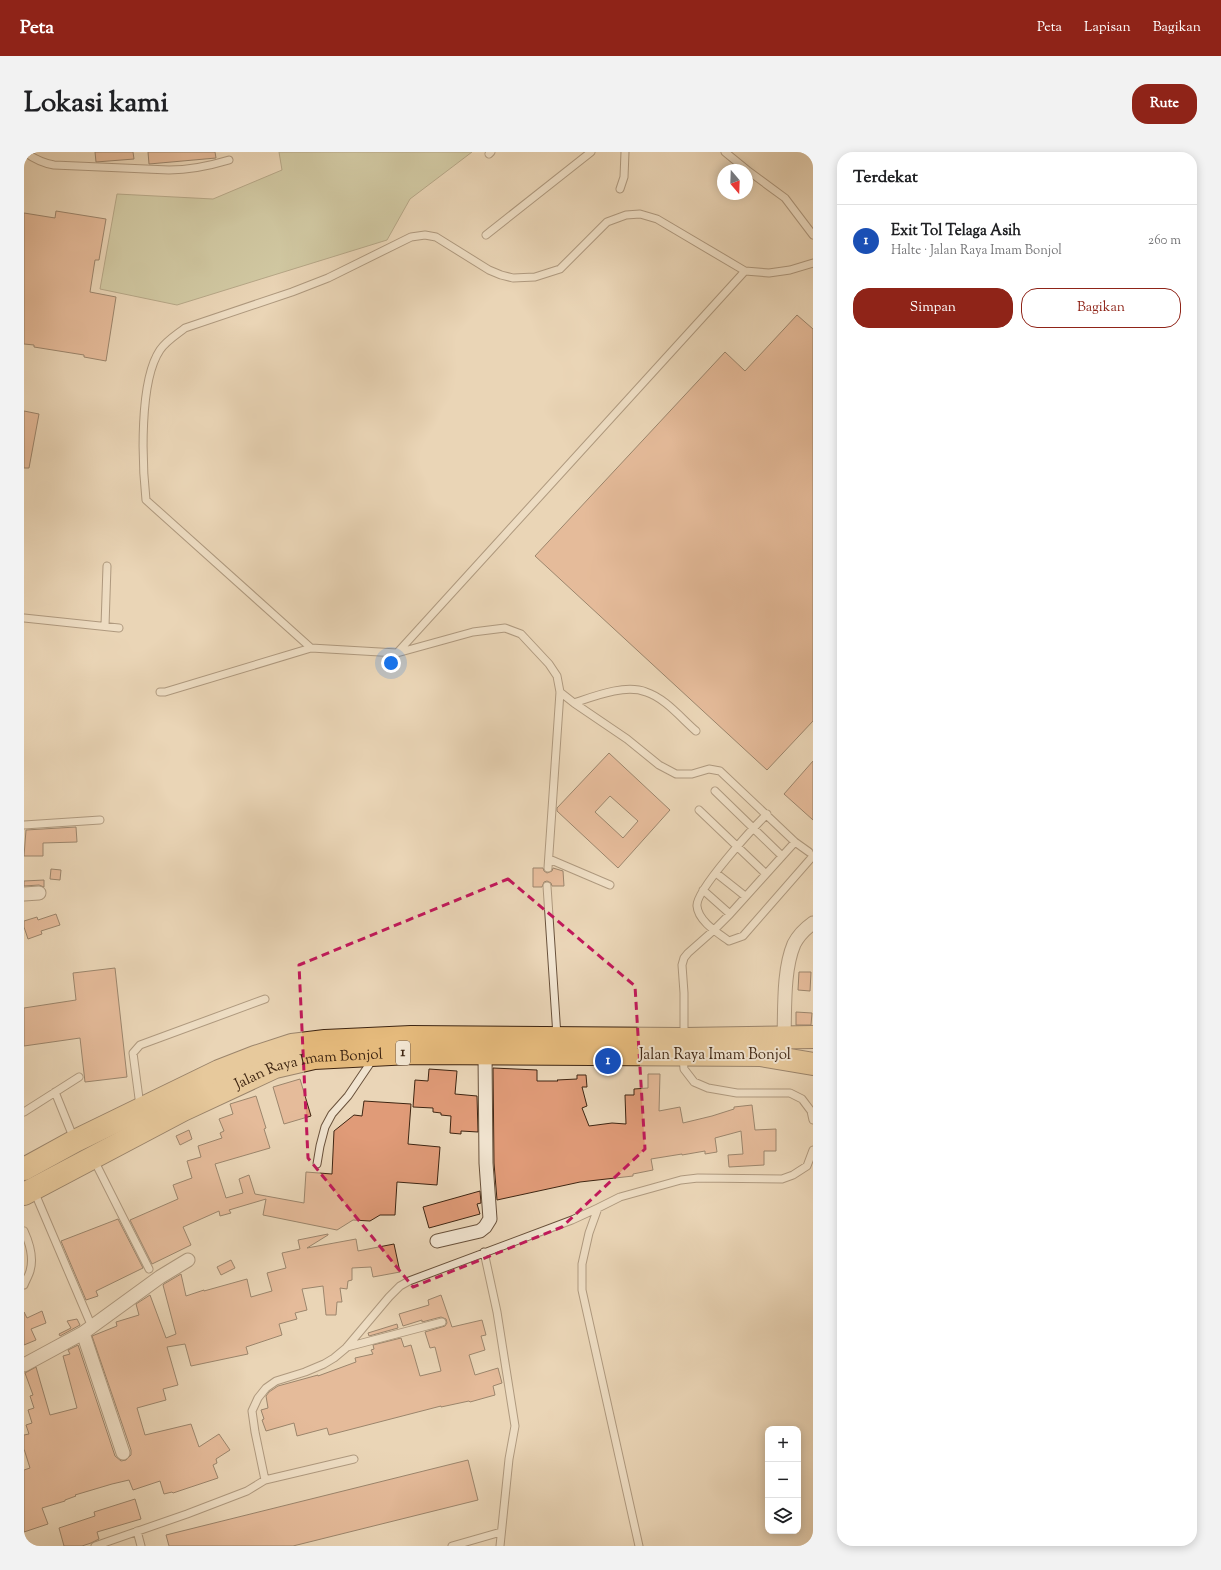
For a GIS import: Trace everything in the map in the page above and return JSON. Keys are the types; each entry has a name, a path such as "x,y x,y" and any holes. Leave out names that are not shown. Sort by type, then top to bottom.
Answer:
{"highway":[{"name":"Jalan Raya Imam Bonjol","path":"24,1169 75,1141 219,1071 292,1045 325,1041 411,1037 557,1037 684,1046 760,1055 813,1056"},
{"name":"Jalan Raya Imam Bonjol","path":"29,1191 183,1110 275,1067 314,1058 376,1056 410,1053 486,1054 684,1046 784,1037 813,1037"},
{"path":"760,1055 813,1064"}],"street":[{"path":"24,894 39,893"},
{"path":"784,1037 787,978 790,956 795,942 813,923"},
{"path":"437,1241 480,1231 485,1227 490,1219 486,1163 486,1054"},
{"path":"24,1365 87,1330 160,1277 188,1260"},
{"path":"87,1330 123,1453"}],"lane":[{"path":"25,152 43,163 54,165 169,170 185,170 229,160"},
{"path":"486,235 591,152"},
{"path":"620,189 624,177 625,152"},
{"path":"725,152 740,164"},
{"path":"753,174 785,198 813,235"},
{"path":"311,648 146,500 143,479 143,440 146,391 152,365 160,350 170,339 185,328 328,278 411,237 425,234 436,237 489,270 513,278 535,277 560,269 607,222 626,215 640,214 657,219 745,271 769,273 790,270 813,263"},
{"path":"397,653 745,271"},
{"path":"105,626 107,566"},
{"path":"24,618 119,628"},
{"path":"160,692 165,692 311,648 397,653 473,632 505,628 521,634 549,664 557,676 560,692 548,868"},
{"path":"574,703 599,694 630,689 646,691 662,700 696,731"},
{"path":"560,692 627,739 660,765 676,774 692,774 709,769 720,771 767,814 795,842 812,853 743,936 729,941 714,930 699,914 696,904 703,890 716,872 753,828 767,814"},
{"path":"715,791 782,856"},
{"path":"698,810 766,874"},
{"path":"24,825 100,820"},
{"path":"795,842 730,914 684,958 682,965 684,993 684,1070 694,1082 708,1088 737,1093 790,1093 802,1099 811,1111 813,1120"},
{"path":"549,859 610,885"},
{"path":"716,872 745,896"},
{"path":"547,886 557,1037"},
{"path":"703,890 730,914"},
{"path":"140,1110 133,1053 135,1049 140,1045 265,999"},
{"path":"317,1164 325,1127 332,1114 348,1096 376,1056"},
{"path":"24,1112 79,1077"},
{"path":"55,1092 75,1141"},
{"path":"265,1480 252,1412 258,1398 266,1388 276,1381 324,1364 346,1348 400,1286 409,1280 572,1220 620,1197 681,1180 698,1178 782,1179 793,1175 807,1166 813,1150"},
{"path":"92,1158 149,1269"},
{"path":"29,1191 87,1330"},
{"path":"598,1208 589,1233 582,1264 582,1290 639,1546"},
{"path":"24,1230 28,1239 31,1255 31,1270 24,1285"},
{"path":"484,1252 497,1312 515,1426 509,1459 500,1546"},
{"path":"346,1348 442,1322"},
{"path":"95,1546 187,1514 247,1491 265,1480 354,1459"},
{"path":"137,1531 141,1546"},
{"path":"452,1546 501,1532"}],"highlighted area":[{"path":"508,879 635,986 645,1149 562,1227 413,1287 308,1158 299,965"}],"green space":[{"path":"279,152 472,152 410,199 387,240 177,305 100,289 117,194 213,199 282,170"}],"building":[{"path":"95,152 133,152 134,159 96,162"},
{"path":"148,152 215,152 216,158 149,164"},
{"path":"56,211 106,219 99,260 95,260 90,292 116,297 106,361 84,357 84,355 24,344 24,213 55,218"},
{"path":"797,315 813,329 813,721 767,770 535,556 725,352 745,371"},
{"path":"24,411 39,414 29,468 24,468"},
{"path":"609,753 670,810 618,868 557,811 557,808","holes":["610,796 638,821 623,838 595,812"]},
{"path":"813,761 813,820 784,794"},
{"path":"76,827 77,842 43,843 43,856 24,856 26,830"},
{"path":"533,868 543,868 547,873 552,871 553,868 563,871 564,886 552,886 551,883 547,881 544,882 542,887 533,887"},
{"path":"51,869 61,870 60,880 50,879"},
{"path":"44,880 44,887 39,885 24,886 24,881"},
{"path":"56,914 60,925 41,931 42,934 28,939 24,927 24,921 37,917 38,920"},
{"path":"115,968 127,1077 85,1082 80,1038 24,1046 24,1008 76,1000 73,973"},
{"path":"799,972 811,972 810,991 798,990"},
{"path":"796,1012 812,1013 811,1025 796,1025"},
{"path":"493,1068 537,1070 537,1081 577,1079 577,1075 586,1075 587,1087 582,1087 587,1106 582,1108 589,1126 612,1123 626,1124 625,1095 634,1095 634,1089 648,1088 648,1074 660,1074 659,1111 680,1107 683,1123 712,1116 734,1109 734,1107 752,1105 755,1130 776,1129 776,1151 764,1151 764,1165 729,1167 728,1155 743,1154 741,1131 715,1138 717,1152 705,1154 705,1151 651,1159 653,1170 633,1174 633,1176 580,1182 497,1200 494,1163"},
{"path":"429,1069 457,1071 455,1094 477,1096 478,1132 461,1131 461,1134 450,1133 451,1116 433,1112 433,1108 413,1107 415,1080 428,1081"},
{"path":"300,1079 311,1116 284,1124 273,1087"},
{"path":"256,1096 266,1128 264,1129 270,1148 215,1164 226,1198 243,1193 239,1179 249,1175 255,1194 304,1203 306,1172 332,1174 334,1131 354,1115 362,1116 364,1101 411,1104 408,1144 440,1147 437,1185 397,1182 395,1215 380,1215 370,1221 353,1220 337,1230 263,1215 266,1199 229,1210 231,1213 220,1216 219,1211 183,1227 191,1245 152,1264 130,1220 178,1199 173,1185 192,1178 187,1161 201,1157 198,1146 222,1138 220,1133 224,1131 219,1119 233,1114 230,1104"},
{"path":"189,1130 192,1139 180,1145 176,1136"},
{"path":"480,1191 481,1203 477,1204 480,1214 429,1228 423,1207"},
{"path":"118,1219 143,1268 96,1291 98,1296 86,1300 61,1241"},
{"path":"328,1234 307,1248 356,1239 358,1251 394,1244 400,1272 373,1277 371,1267 352,1268 352,1280 348,1281 347,1289 340,1288 342,1302 337,1302 336,1315 326,1315 323,1286 302,1289 307,1310 295,1313 297,1319 279,1324 282,1335 246,1347 248,1354 191,1366 185,1344 167,1347 178,1385 163,1389 166,1400 137,1408 145,1435 191,1424 199,1447 219,1434 230,1450 216,1459 217,1463 213,1465 218,1478 173,1493 164,1494 160,1481 133,1490 129,1480 112,1484 75,1495 76,1496 65,1501 42,1508 48,1524 24,1532 24,1470 30,1468 24,1449 24,1435 29,1434 26,1425 32,1423 28,1410 34,1408 30,1396 33,1395 25,1373 36,1367 50,1415 77,1408 63,1356 70,1354 68,1350 78,1345 115,1456 121,1461 126,1460 131,1455 131,1450 92,1336 117,1326 116,1322 139,1315 136,1304 150,1295 166,1338 176,1334 163,1285 164,1284 181,1274 186,1296 247,1279 251,1297 272,1291 267,1273 286,1268 282,1253 300,1249 298,1240"},
{"path":"231,1260 235,1268 221,1275 217,1267"},
{"path":"441,1295 452,1327 482,1320 486,1335 481,1336 485,1350 469,1355 475,1375 498,1368 502,1383 493,1386 495,1395 470,1402 441,1406 329,1435 327,1428 297,1436 294,1423 266,1431 262,1420 264,1419 261,1410 268,1408 266,1396 269,1392 278,1386 318,1376 356,1362 355,1358 373,1354 371,1350 374,1349 373,1345 401,1338 404,1347 411,1345 420,1376 441,1371 435,1347 430,1348 425,1332 445,1326 447,1323 446,1319 441,1317 422,1322 422,1320 403,1326 399,1314 429,1305 428,1300"},
{"path":"42,1311 46,1323 31,1329 36,1340 24,1345 24,1312 27,1318"},
{"path":"77,1319 80,1325 60,1336 59,1334 71,1328 67,1321"},
{"path":"397,1324 398,1328 369,1336 368,1333"},
{"path":"468,1460 478,1500 293,1546 169,1546 166,1535"},
{"path":"135,1499 141,1519 97,1532 99,1539 91,1543 82,1546 64,1546 59,1528 95,1516 94,1512"}],"place":[{"name":"Exit Tol Telaga Asih","path":"608,1061"}]}
